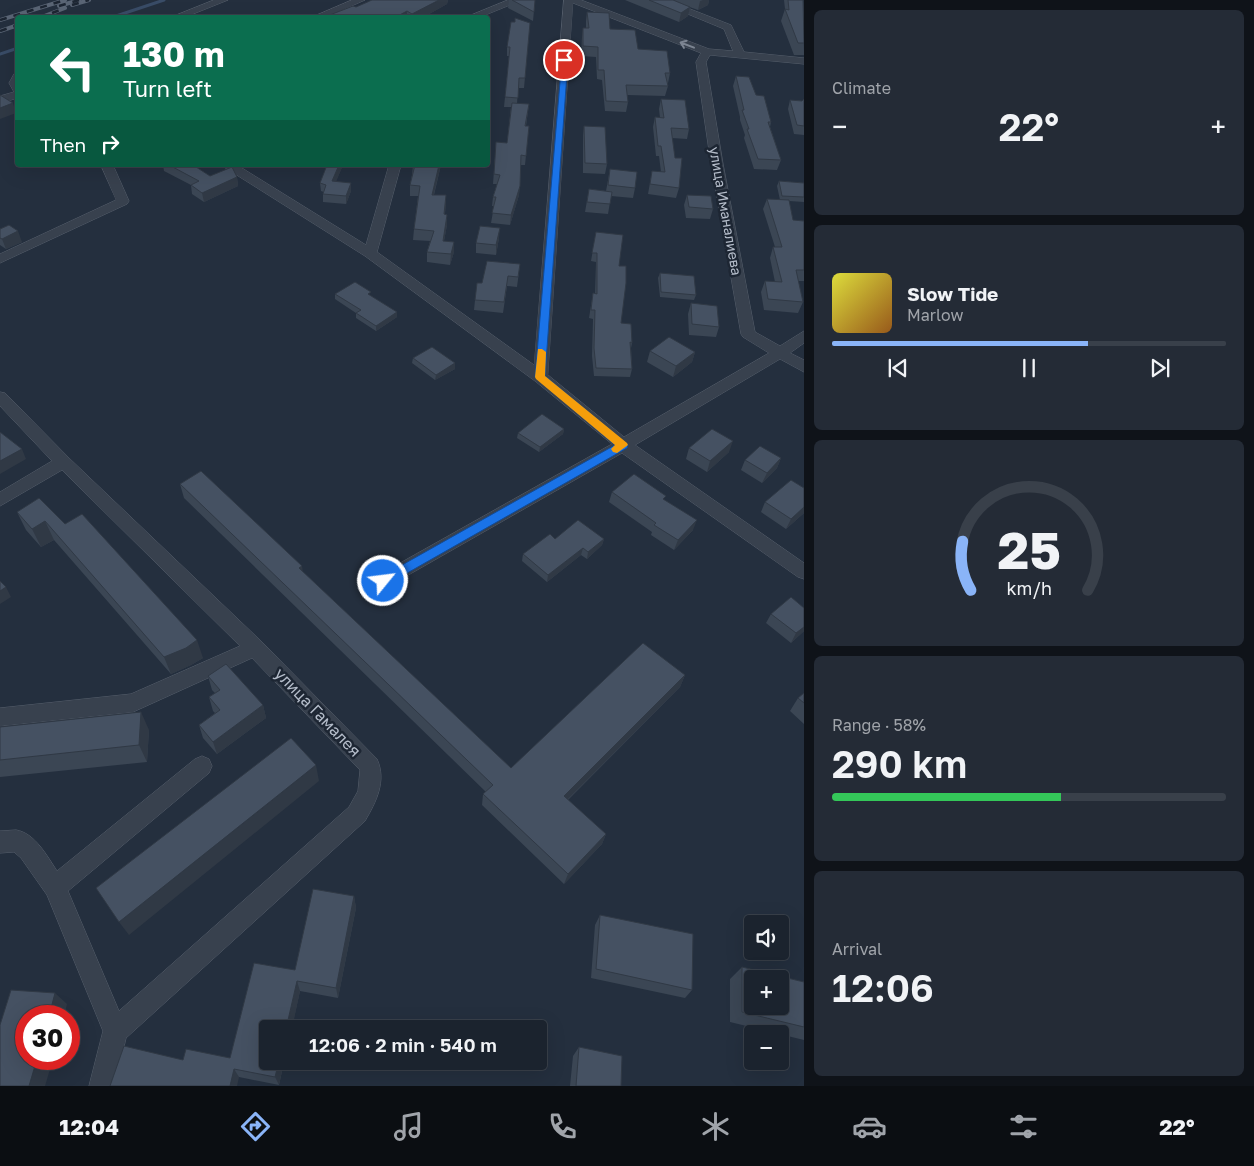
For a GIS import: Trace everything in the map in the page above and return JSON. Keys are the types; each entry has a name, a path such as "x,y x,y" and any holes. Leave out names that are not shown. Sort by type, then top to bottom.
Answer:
{"street":[{"path":"181,15 223,0"},
{"path":"322,15 360,0"},
{"path":"476,15 517,0"},
{"path":"540,377 569,0"},
{"path":"573,0 707,52 804,61"},
{"path":"659,0 728,27 740,56"},
{"name":"улица Иманалиева","path":"707,52 701,62 717,164 748,334 804,367"},
{"path":"0,100 15,95"},
{"path":"0,259 124,201 108,167"},
{"path":"231,167 370,253 540,377 623,445 804,572"},
{"path":"370,253 394,167"},
{"path":"383,581 623,445 780,353 804,336"},
{"name":"улица Гамалея","path":"0,397 255,648 370,766 372,781 370,792 357,814 115,1031"},
{"path":"0,500 64,462"},
{"path":"0,717 133,703 255,648"},
{"path":"55,887 202,766"},
{"path":"0,842 16,841 22,844 29,850 55,887 115,1031 102,1086"}],"building":[{"path":"372,0 439,0 412,14 407,11 400,15 330,15 353,6 356,7"},
{"path":"512,0 535,0 534,12"},
{"path":"649,0 673,0 690,7 681,13"},
{"path":"788,0 803,0 804,43 798,43 785,9 789,10"},
{"path":"587,12 609,13 610,29 635,30 638,49 667,51 670,73 665,73 668,86 626,85 628,102 606,101 604,70 598,70 598,47 583,46 583,28 589,28"},
{"path":"515,18 530,23 525,78 519,78 518,98 505,97 510,47 507,47 511,22 515,22"},
{"path":"736,76 749,77 756,95 764,96 771,122 768,122 781,160 758,159 747,129 749,129 742,110 744,110"},
{"path":"0,95 13,103 0,108"},
{"path":"661,99 685,100 689,129 671,128 675,158 682,158 679,188 650,184 652,171 665,172 661,146 658,146 655,117 664,118"},
{"path":"804,99 804,126 797,125 790,100 802,101"},
{"path":"512,103 529,104 525,126 529,126 526,156 521,155 520,186 511,215 492,213 496,197 493,197 500,175 494,174 496,142 507,143"},
{"path":"584,126 605,127 607,164 585,163"},
{"path":"173,167 196,167 210,176 232,167 237,177 202,193 191,185 199,181"},
{"path":"326,167 338,167 332,181 351,183 346,196 323,194 326,185 320,183"},
{"path":"414,167 439,167 432,195 446,195 444,214 447,215 443,241 454,242 451,254 427,252 434,231 414,229 420,186 410,185"},
{"path":"610,169 637,172 635,188 608,185"},
{"path":"779,181 804,183 804,197 782,196"},
{"path":"589,189 612,192 610,204 587,202"},
{"path":"687,195 711,196 713,209 689,207"},
{"path":"767,199 789,200 793,220 804,221 804,270 796,270 803,302 768,299 765,281 782,282 773,247 782,247"},
{"path":"9,225 18,231 2,239 0,238 0,229"},
{"path":"480,226 500,228 496,245 476,243"},
{"path":"596,232 623,235 619,266 626,266 626,283 621,323 631,324 632,369 596,368 594,348 595,310 591,310 593,293 597,294 597,253 592,253"},
{"path":"487,261 520,264 518,277 508,276 504,302 475,300 477,283 482,283"},
{"path":"660,273 694,276 696,295 661,292"},
{"path":"355,282 371,292 368,294 397,312 376,326 356,313 361,310 335,294"},
{"path":"691,303 717,306 719,327 692,324"},
{"path":"669,337 695,352 676,366 650,351"},
{"path":"432,347 455,363 436,375 413,358"},
{"path":"542,414 564,429 540,447 518,433"},
{"path":"712,429 733,441 710,461 689,448"},
{"path":"0,432 22,449 0,461"},
{"path":"760,446 781,458 767,473 745,460"},
{"path":"201,471 302,566 299,568 511,768 643,643 685,675 564,796 606,834 568,874 483,794 493,785 180,484"},
{"path":"634,474 666,496 663,499 697,520 678,540 654,525 656,523 612,492"},
{"path":"791,480 804,488 804,507 791,519 765,502"},
{"path":"39,498 65,524 82,514 197,640 186,648 164,657 45,521 32,529 17,512"},
{"path":"578,520 604,539 588,552 583,548 548,575 523,554 550,534 555,539"},
{"path":"0,581 6,587 0,591"},
{"path":"791,597 804,608 804,627 796,633 771,614"},
{"path":"226,664 263,705 213,742 199,725 220,710 209,697 220,690 208,676"},
{"path":"804,693 804,703 798,698"},
{"path":"141,712 139,745 0,760 0,727"},
{"path":"291,738 316,765 119,922 96,888"},
{"path":"313,889 354,896 336,988 297,981 288,1020 259,1020 259,1070 277,1070 275,1077 234,1069 230,1086 110,1086 124,1046 183,1060 186,1049 230,1058 254,963 295,970"},
{"path":"600,915 693,934 692,990 596,969"},
{"path":"742,967 754,970 744,970 744,1012 742,1012"},
{"path":"789,978 804,982 804,1027 754,1015 789,1015"},
{"path":"11,990 55,993 52,1005 15,1005 15,1070 34,1070 29,1086 0,1086 0,1025"},
{"path":"579,1047 622,1056 621,1086 576,1086"}],"waterway":[{"path":"119,15 164,0"},
{"path":"0,54 15,49"}],"railway":[{"path":"16,15 65,0"},
{"path":"59,6 79,0"},
{"path":"72,5 89,0"},
{"path":"47,15 65,8"},
{"path":"0,20 15,15"},
{"path":"0,31 15,26"}],"slow traffic":[{"path":"542,352 540,377 623,445 617,449"}],"route":[{"path":"383,581 623,445 540,377 564,60"}]}
